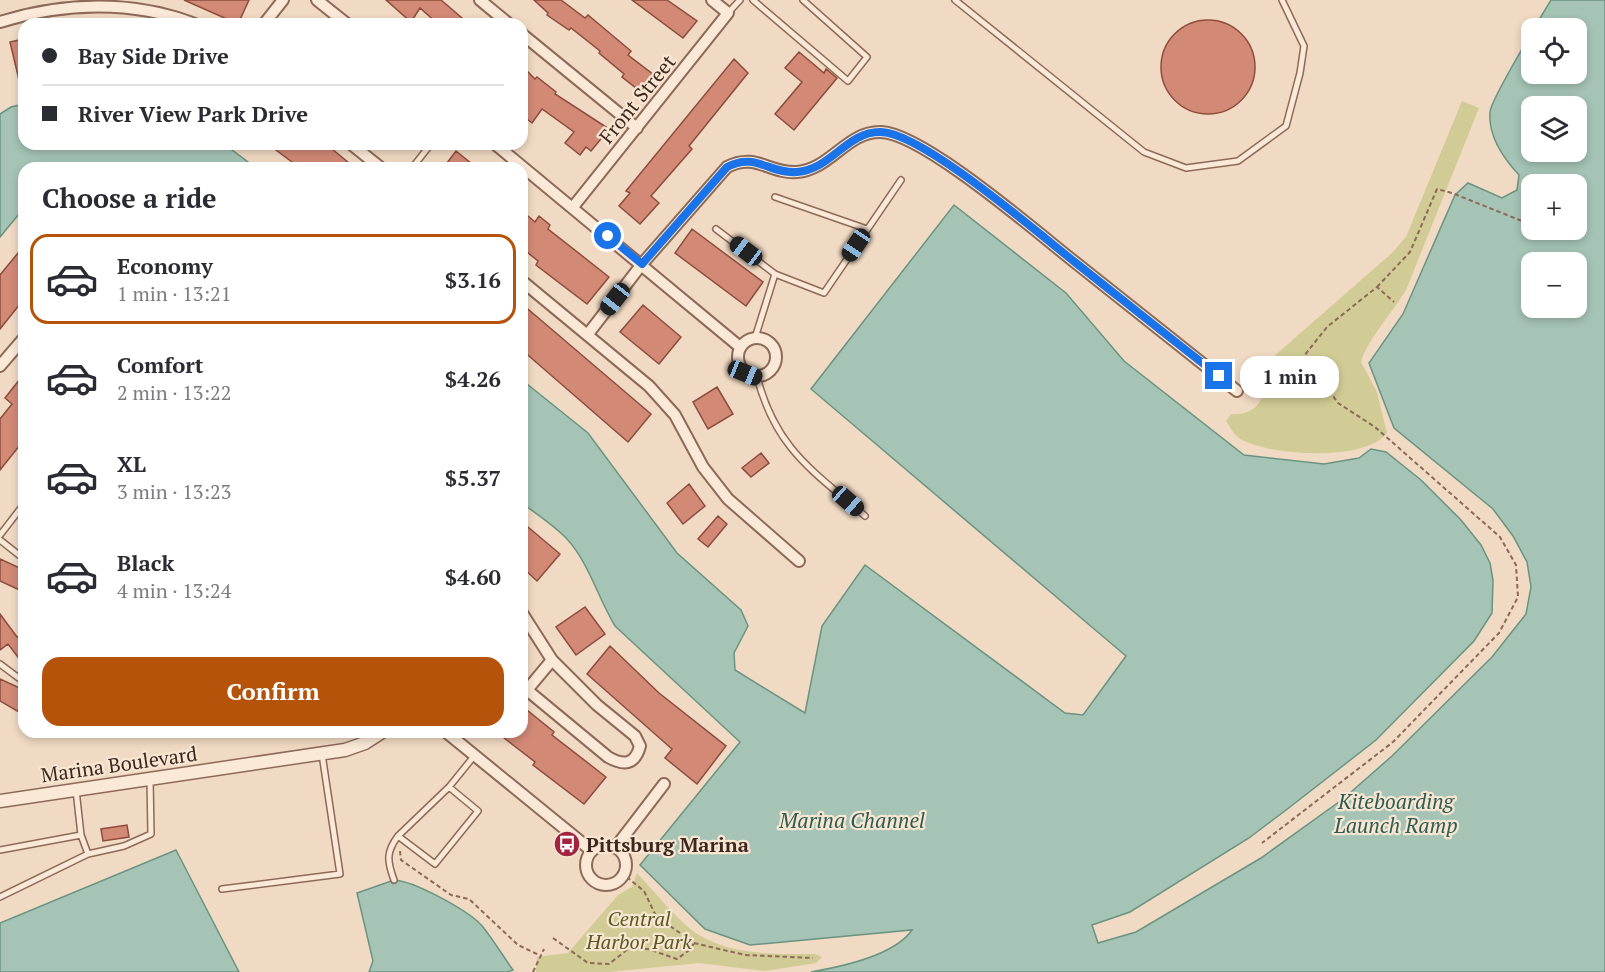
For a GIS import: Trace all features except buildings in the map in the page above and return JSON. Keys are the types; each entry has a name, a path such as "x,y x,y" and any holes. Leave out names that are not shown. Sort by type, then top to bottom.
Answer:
{"street":[{"path":"269,18 283,0"},
{"path":"317,0 340,18"},
{"path":"480,0 502,18"},
{"path":"712,0 728,13"},
{"path":"0,22 42,11 109,1 153,9 178,18"},
{"name":"Front Street","path":"573,207 728,13"},
{"path":"528,39 637,128"},
{"path":"588,334 642,264 727,167 741,160 795,172 814,169 858,137 868,133 888,132 921,146 984,190 1237,391"},
{"path":"358,150 374,162"},
{"path":"502,150 517,162"},
{"path":"528,171 740,347"},
{"path":"528,286 649,386 675,415 703,467 728,499 799,561"},
{"path":"755,338 771,344 776,360 770,372 757,378 745,373 740,367 738,358 740,347 755,338"},
{"path":"0,366 18,345"},
{"path":"528,622 552,660 597,705 634,736 640,746 634,760 627,764 618,763 608,757 528,695"},
{"path":"528,689 552,660"},
{"name":"Marina Boulevard","path":"0,801 322,754 355,747 371,738"},
{"path":"454,738 592,851"},
{"path":"615,848 664,784"},
{"path":"606,845 615,848 624,856 623,874 615,883 597,884 587,872 586,865 592,851 606,845"}],"lane":[{"path":"728,13 740,0"},
{"path":"753,0 848,81 867,57 802,0"},
{"path":"955,0 1144,152 1186,168 1238,161 1286,126 1300,73 1304,46 1282,0"},
{"path":"417,162 426,150"},
{"path":"716,229 775,274 824,293 901,180"},
{"path":"775,197 867,229"},
{"path":"755,338 775,274"},
{"path":"757,378 768,415 776,430 796,456 865,516"},
{"path":"18,512 0,538 18,554"},
{"path":"0,664 18,678"},
{"path":"222,889 340,873 322,754"},
{"path":"394,880 387,860 390,846 449,787 475,754"},
{"path":"0,897 88,854 124,846 151,834 150,779"},
{"path":"398,836 435,864 478,811 449,787"},
{"path":"76,790 81,836 88,854"},
{"path":"0,850 81,836"}],"path":[{"path":"1237,391 1276,383 1296,366 1327,327 1377,287 1410,252 1437,189 1521,221"},
{"path":"1377,287 1394,302"},
{"path":"1262,843 1393,742 1499,633 1518,597 1516,565 1500,537 1375,427 1338,403 1323,382 1296,366"},
{"path":"398,836 401,860 451,895 469,899 518,945 540,956"},
{"path":"623,874 644,891 656,916 694,943 745,955 813,958"},
{"path":"553,938 588,963 609,964 628,949 648,949 677,959 691,949 694,943"},
{"path":"533,972 544,949"}],"green space":[{"path":"1462,101 1479,108 1406,290 1374,335 1361,362 1377,392 1387,433 1376,442 1359,449 1317,453 1273,449 1240,439 1226,421 1231,414 1245,413 1259,403 1265,384 1257,371 1392,253 1406,237"},
{"name":"Central Harbor Park","path":"637,873 681,921 710,941 738,950 815,954 822,957 816,963 765,971 699,963 609,972 536,972 537,957 568,953 618,895 632,887"}],"water":[{"path":"1551,0 1605,0 1605,972 811,972 837,967 880,953 904,939 912,930 750,945 705,929 640,865 740,742 615,626 575,548 556,529 528,508 528,385 588,433 677,553 741,610 748,626 734,653 735,670 805,713 822,626 865,565 1065,713 1083,715 1126,656 811,389 954,205 1066,293 1124,361 1244,455 1324,464 1359,458 1371,449 1386,452 1421,480 1461,520 1481,545 1490,563 1493,580 1492,613 1474,641 1376,740 1249,838 1130,912 1092,925 1098,943 1136,932 1261,858 1343,799 1392,756 1492,657 1526,614 1531,587 1527,562 1513,536 1493,509 1394,428 1369,363 1403,314 1455,195 1468,183 1502,198 1517,190 1519,175 1498,146 1490,121 1492,106 1521,51 1521,84 1587,84 1587,18 1540,18"},
{"path":"18,105 18,150 232,150 248,162 18,162 18,215 0,237 0,114"},
{"path":"176,850 239,972 0,972 0,923"},
{"path":"394,880 428,891 476,920 513,970 507,972 369,972 373,961 357,893"}],"place":[{"name":"Pittsburg Marina","path":"567,844"}],"route":[{"path":"608,236 642,264 727,167 741,160 755,161 779,170 795,172 814,169 858,137 868,133 888,132 921,146 984,190 1219,376"}],"water label":[{"name":"Kiteboarding Launch Ramp","path":"1396,813"},
{"name":"Marina Channel","path":"852,820"}]}
